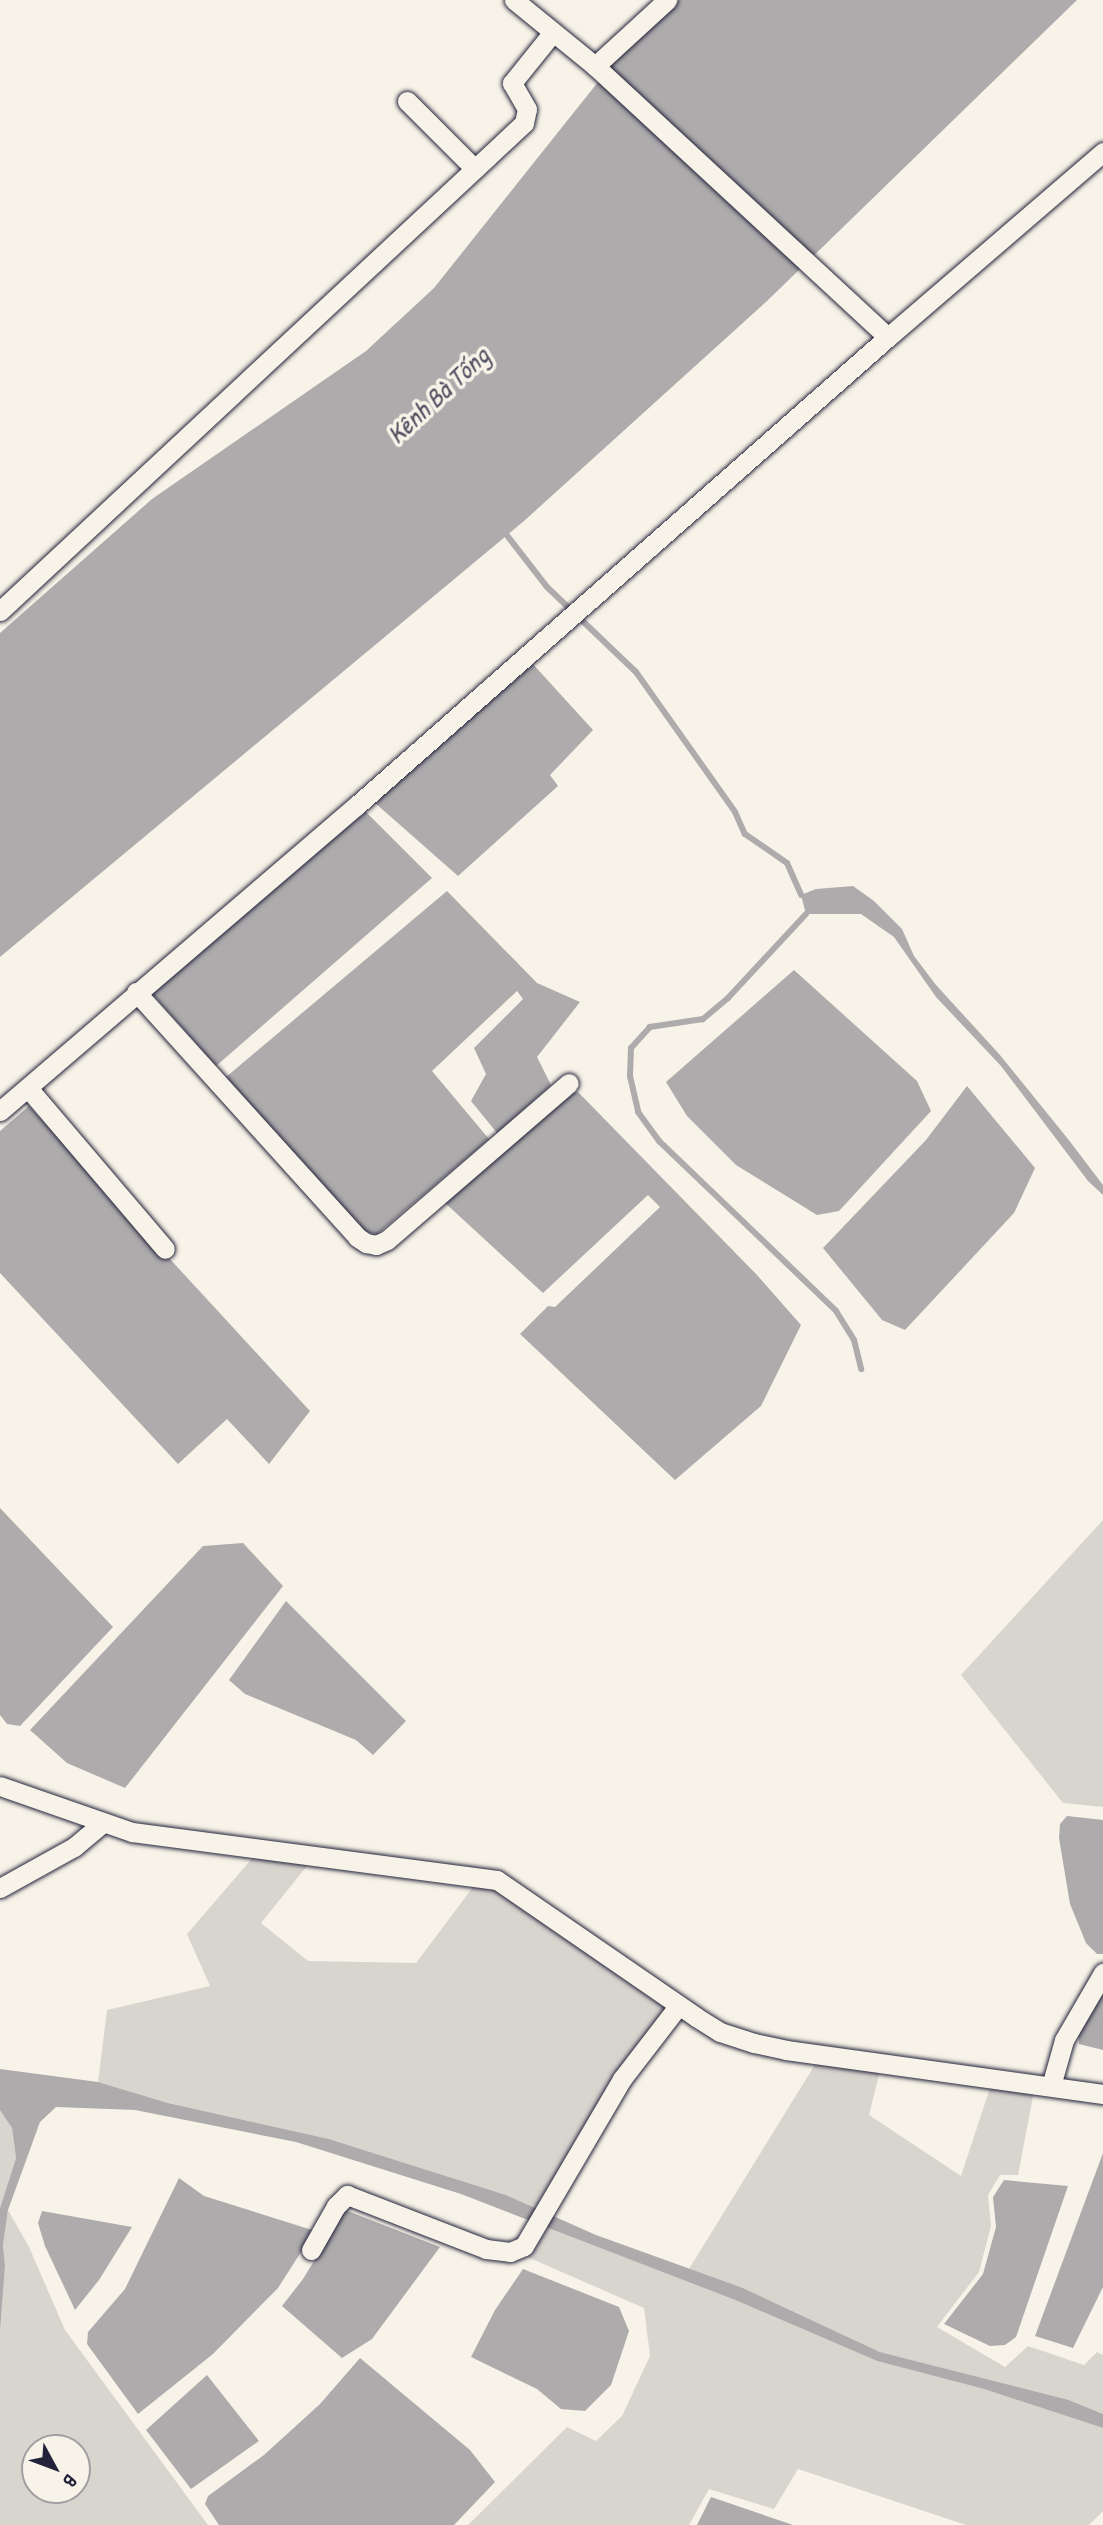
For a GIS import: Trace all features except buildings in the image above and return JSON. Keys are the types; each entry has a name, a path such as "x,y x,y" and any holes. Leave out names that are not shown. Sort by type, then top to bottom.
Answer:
{"street":[{"path":"514,0 595,66 888,337"},
{"path":"595,66 667,0"},
{"path":"0,611 523,122 527,109 512,83 553,32"},
{"path":"407,101 475,169"},
{"path":"0,1111 356,806 888,337 1103,152"},
{"path":"136,992 357,1237 366,1243 376,1245 387,1240 569,1083"},
{"path":"28,1088 165,1249"},
{"path":"0,1786 101,1824 132,1832 498,1880 720,2032 786,2050 1103,2094"},
{"path":"0,1888 74,1847 101,1824"},
{"path":"1051,2086 1064,2040 1103,1973"},
{"path":"311,2250 336,2206 346,2195 486,2249 510,2252 524,2246 622,2079 679,2005"}],"shaded area":[{"path":"1103,1520 1103,1807 1063,1803 961,1675"},
{"path":"255,1855 311,1861 261,1923 308,1961 416,1963 476,1883 494,1888 670,2007 538,2210 506,2195 329,2139 168,2103 98,2082 107,2010 210,1986 187,1934"},
{"path":"816,2063 880,2071 869,2115 961,2176 991,2085 1034,2091 1018,2175 1000,2175 988,2195 991,2226 979,2272 937,2327 1005,2367 1028,2346 1084,2365 1097,2352 1103,2355 1103,2414 1069,2400 880,2352 743,2288 689,2269"},
{"path":"0,2110 12,2128 16,2158 0,2208"},
{"path":"8,2210 29,2247 65,2330 208,2525 0,2525 0,2333 5,2266 3,2245"},
{"path":"548,2227 735,2300 877,2361 984,2389 1103,2428 1103,2511 1089,2525 966,2525 798,2469 774,2509 709,2489 689,2525 468,2525 567,2427 596,2441 622,2416 650,2356 644,2308 525,2256"}],"water":[{"name":"Kênh Bà Tống","path":"679,0 1077,0 767,301 524,521 0,957 0,633 152,499 366,351 434,288 610,67"},
{"path":"531,662 593,730 550,775 558,786 458,876 374,802"},
{"path":"363,809 432,878 216,1066 149,990"},
{"path":"853,886 874,901 902,929 914,956 1068,1139 1103,1185 1103,1195 1088,1181 1001,1066 936,997 894,937 861,914 806,914 801,895 816,889"},
{"path":"447,891 537,983 580,1002 537,1057 551,1085 497,1133 471,1101 486,1074 474,1048 523,999 517,991 432,1071 489,1139 377,1234 361,1231 226,1077"},
{"path":"794,970 917,1081 931,1111 839,1211 817,1215 736,1165 687,1116 666,1082"},
{"path":"967,1086 1035,1168 1014,1213 905,1330 882,1320 823,1248 926,1140"},
{"path":"578,1092 757,1275 801,1325 761,1406 675,1480 520,1334 548,1306 555,1307 660,1207 648,1195 543,1293 443,1201 570,1093"},
{"path":"29,1106 310,1411 269,1464 227,1419 178,1464 0,1273 0,1131"},
{"path":"0,1508 113,1627 20,1726 7,1724 0,1715"},
{"path":"243,1543 283,1586 125,1788 67,1763 30,1730 203,1546"},
{"path":"286,1601 406,1721 373,1755 356,1740 245,1694 229,1680"},
{"path":"1067,1816 1103,1820 1103,1954 1097,1954 1086,1943 1070,1904 1059,1838 1060,1824"},
{"path":"1103,1994 1103,2050 1079,2044 1078,2033"},
{"path":"0,2069 98,2082 168,2103 329,2139 506,2195 596,2235 743,2288 880,2352 1069,2400 1103,2414 1103,2428 984,2389 877,2361 735,2300 461,2194 296,2142 135,2110 56,2107 40,2122 8,2210 3,2245 5,2266 0,2333 0,2208 16,2158 12,2128 0,2110"},
{"path":"1103,2153 1103,2287 1073,2348 1035,2336"},
{"path":"179,2178 204,2196 312,2230 310,2238 278,2288 213,2354 138,2414 87,2344 88,2332 125,2289"},
{"path":"1004,2180 1068,2186 1016,2337 1005,2345 990,2346 944,2324 983,2274 996,2227 993,2197"},
{"path":"345,2210 440,2247 372,2339 342,2358 282,2306 303,2279"},
{"path":"42,2211 132,2227 99,2280 75,2310 45,2246 38,2223"},
{"path":"523,2269 619,2307 629,2331 611,2385 585,2411 561,2409 537,2389 471,2357 495,2310"},
{"path":"360,2358 470,2450 495,2482 454,2525 219,2525 205,2504 208,2496 264,2455 320,2404"},
{"path":"207,2375 259,2441 191,2489 146,2430"},
{"path":"711,2497 793,2525 697,2525"}],"waterway":[{"path":"502,529 547,587 636,672 735,812 745,834 787,863 801,895"},
{"path":"806,914 728,998 703,1019 650,1027 631,1048 630,1076 638,1112 659,1141 836,1311 854,1340 861,1369"}]}
